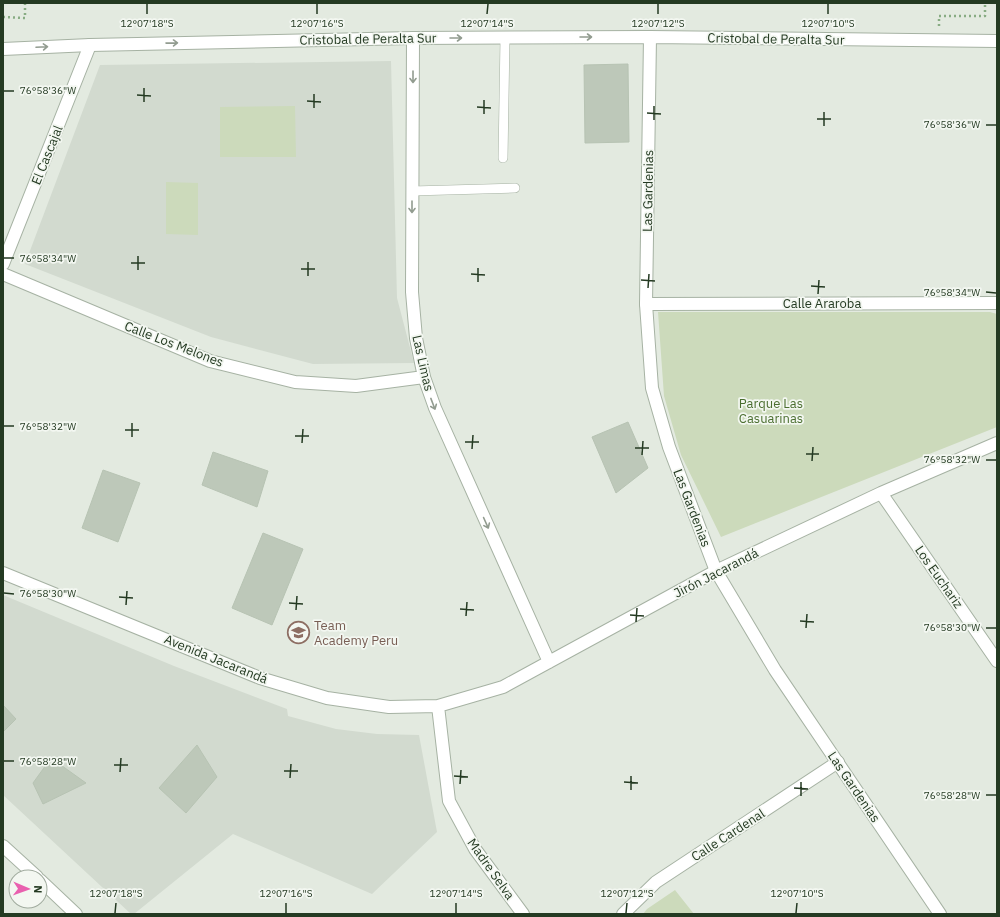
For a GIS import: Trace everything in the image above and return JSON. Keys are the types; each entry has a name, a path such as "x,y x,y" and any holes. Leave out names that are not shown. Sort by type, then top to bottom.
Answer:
{"street":[{"name":"Cristobal de Peralta Sur","path":"3,49 90,45 413,38 650,37 997,41"},
{"name":"Las Gardenias","path":"650,37 646,304 652,388 669,447 716,571 775,670 940,914"},
{"name":"Las Limas","path":"413,38 412,292 416,338 424,377 434,408 548,662"},
{"name":"El Cascajal","path":"3,264 90,45"},
{"name":"Calle Los Melones","path":"3,274 210,361 295,382 356,386 424,377"},
{"name":"Calle Araroba","path":"646,304 997,303"},
{"name":"Jirón Jacarandá","path":"438,706 503,687 716,571 881,493 997,443"},
{"name":"Los Euchariz","path":"881,493 997,661"},
{"name":"Avenida Jacarandá","path":"3,572 260,678 327,698 389,707 438,706"},
{"name":"Madre Selva","path":"438,706 449,801 475,849 523,914"},
{"name":"Calle Cardenal","path":"623,914 656,882 838,762"},
{"path":"3,846 28,869"},
{"path":"48,888 76,914"}],"lane":[{"path":"503,158 505,38"},
{"path":"412,191 514,188"}],"path":[{"path":"3,17 25,18 25,3"},
{"path":"939,16 985,16 986,3"}],"shaded area":[{"path":"391,61 397,298 414,363 313,364 211,337 25,264 100,65"},
{"path":"3,595 174,666 287,709 288,716 336,729 377,734 419,735 437,832 372,894 233,834 134,914 131,914 3,795"}],"green space":[{"path":"295,106 296,157 220,157 220,107"},
{"path":"166,182 198,183 198,235 166,234"},
{"name":"Parque Las Casuarinas","path":"658,312 990,312 997,314 997,427 721,537 681,455 664,396"},
{"path":"675,890 694,914 643,914 647,909"}],"building":[{"path":"628,64 629,142 585,143 584,65"},
{"path":"628,422 648,468 616,493 592,437"},
{"path":"213,452 268,471 257,507 202,485"},
{"path":"103,470 140,483 118,542 82,528"},
{"path":"263,533 303,549 272,625 232,608"},
{"path":"3,705 16,719 3,732"},
{"path":"197,745 217,777 186,813 159,788"},
{"path":"51,758 86,783 43,804 33,783"}],"place":[{"name":"Team Academy Peru","path":"299,632"}]}
